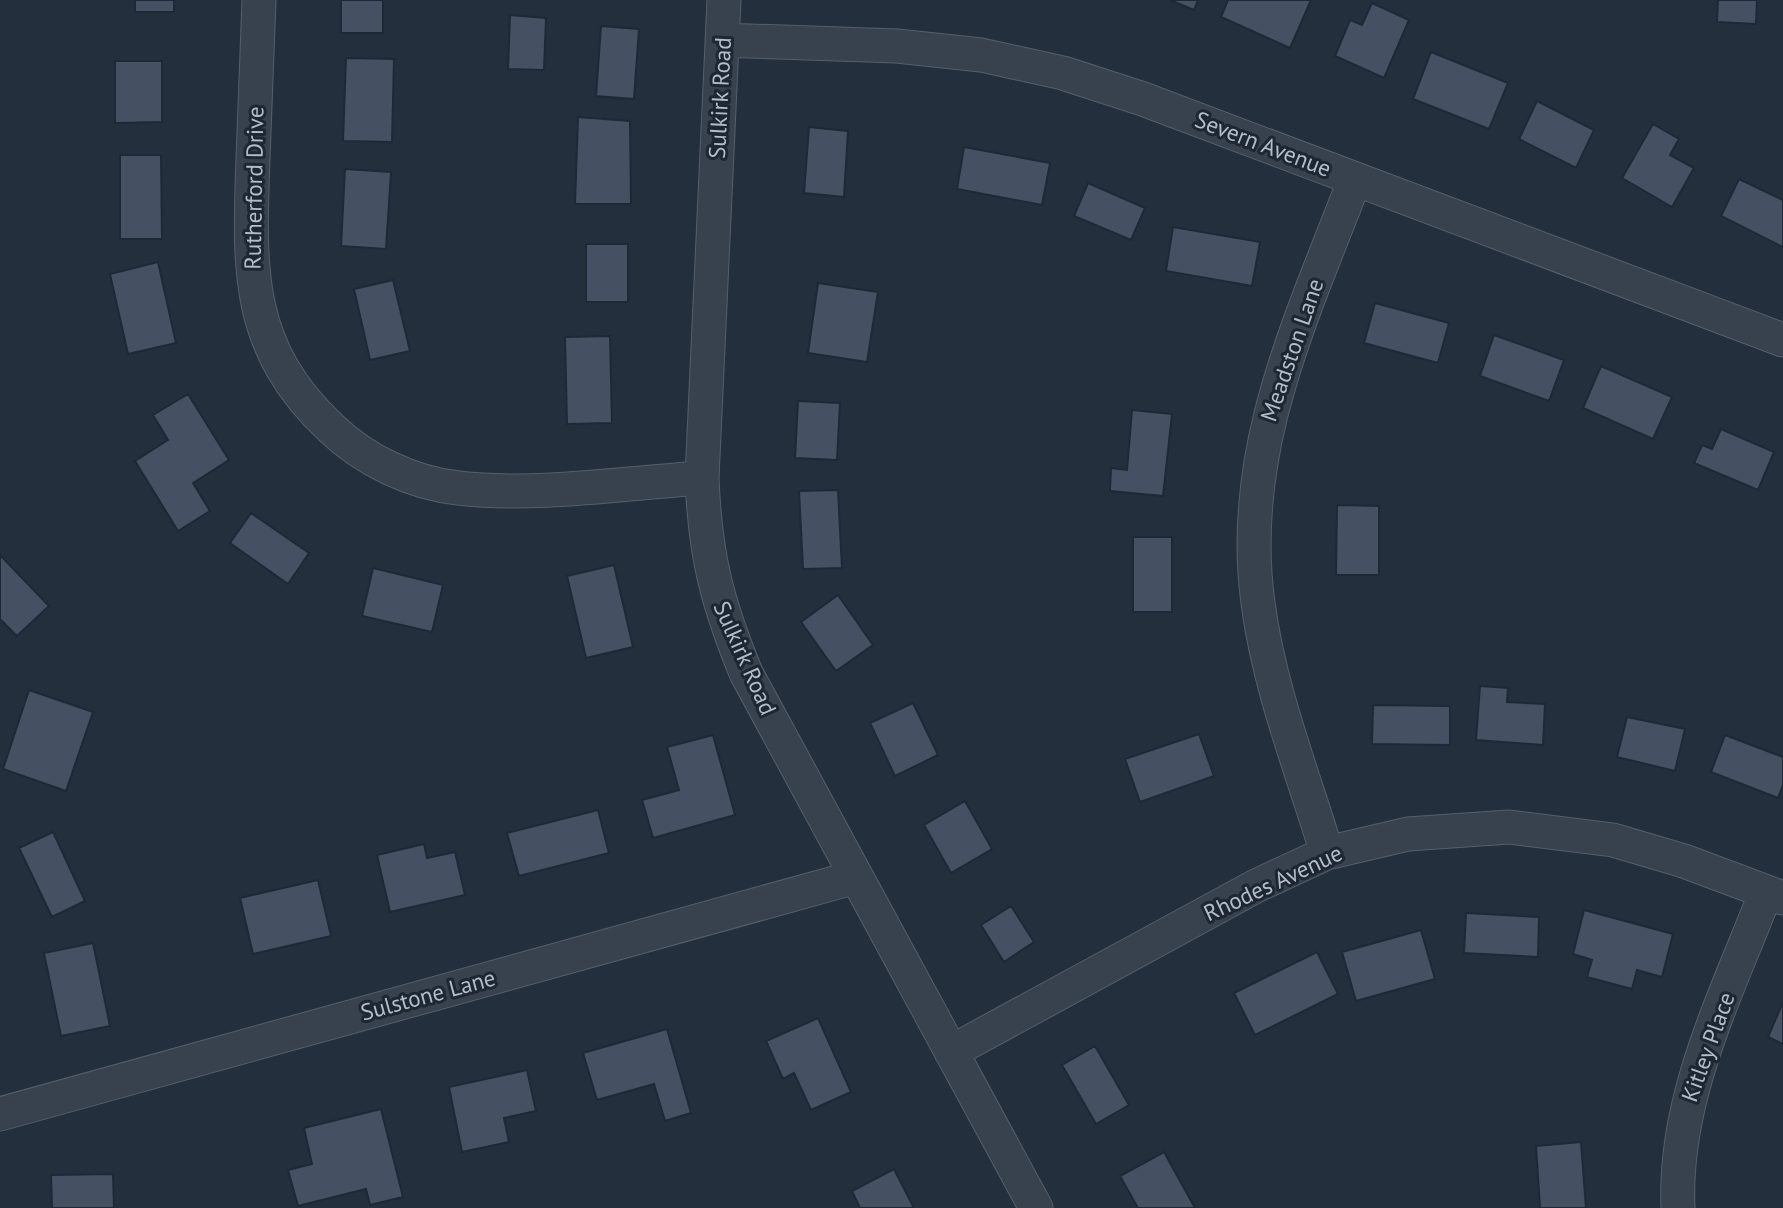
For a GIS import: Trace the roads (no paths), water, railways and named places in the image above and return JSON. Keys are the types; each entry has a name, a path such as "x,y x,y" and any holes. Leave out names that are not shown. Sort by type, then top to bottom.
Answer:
{"street":[{"name":"Rutherford Drive","path":"259,0 250,237 252,277 262,322 275,357 312,410 343,440 394,470 458,488 502,491 702,478"},
{"name":"Sulkirk Road","path":"724,0 702,478 711,570 723,616 746,673 1036,1208"},
{"name":"Severn Avenue","path":"722,40 939,50 1052,70 1143,99 1783,340"},
{"name":"Meadston Lane","path":"1327,853 1270,667 1258,603 1253,538 1256,480 1265,426 1280,376 1354,179"},
{"name":"Rhodes Avenue","path":"951,1052 1256,886 1327,853 1408,834 1476,827 1543,828 1613,840 1684,860 1774,895"},
{"name":"Sulstone Lane","path":"0,1114 856,877"},
{"name":"Kitley Place","path":"1678,1208 1678,1162 1691,1090 1774,895"}]}
